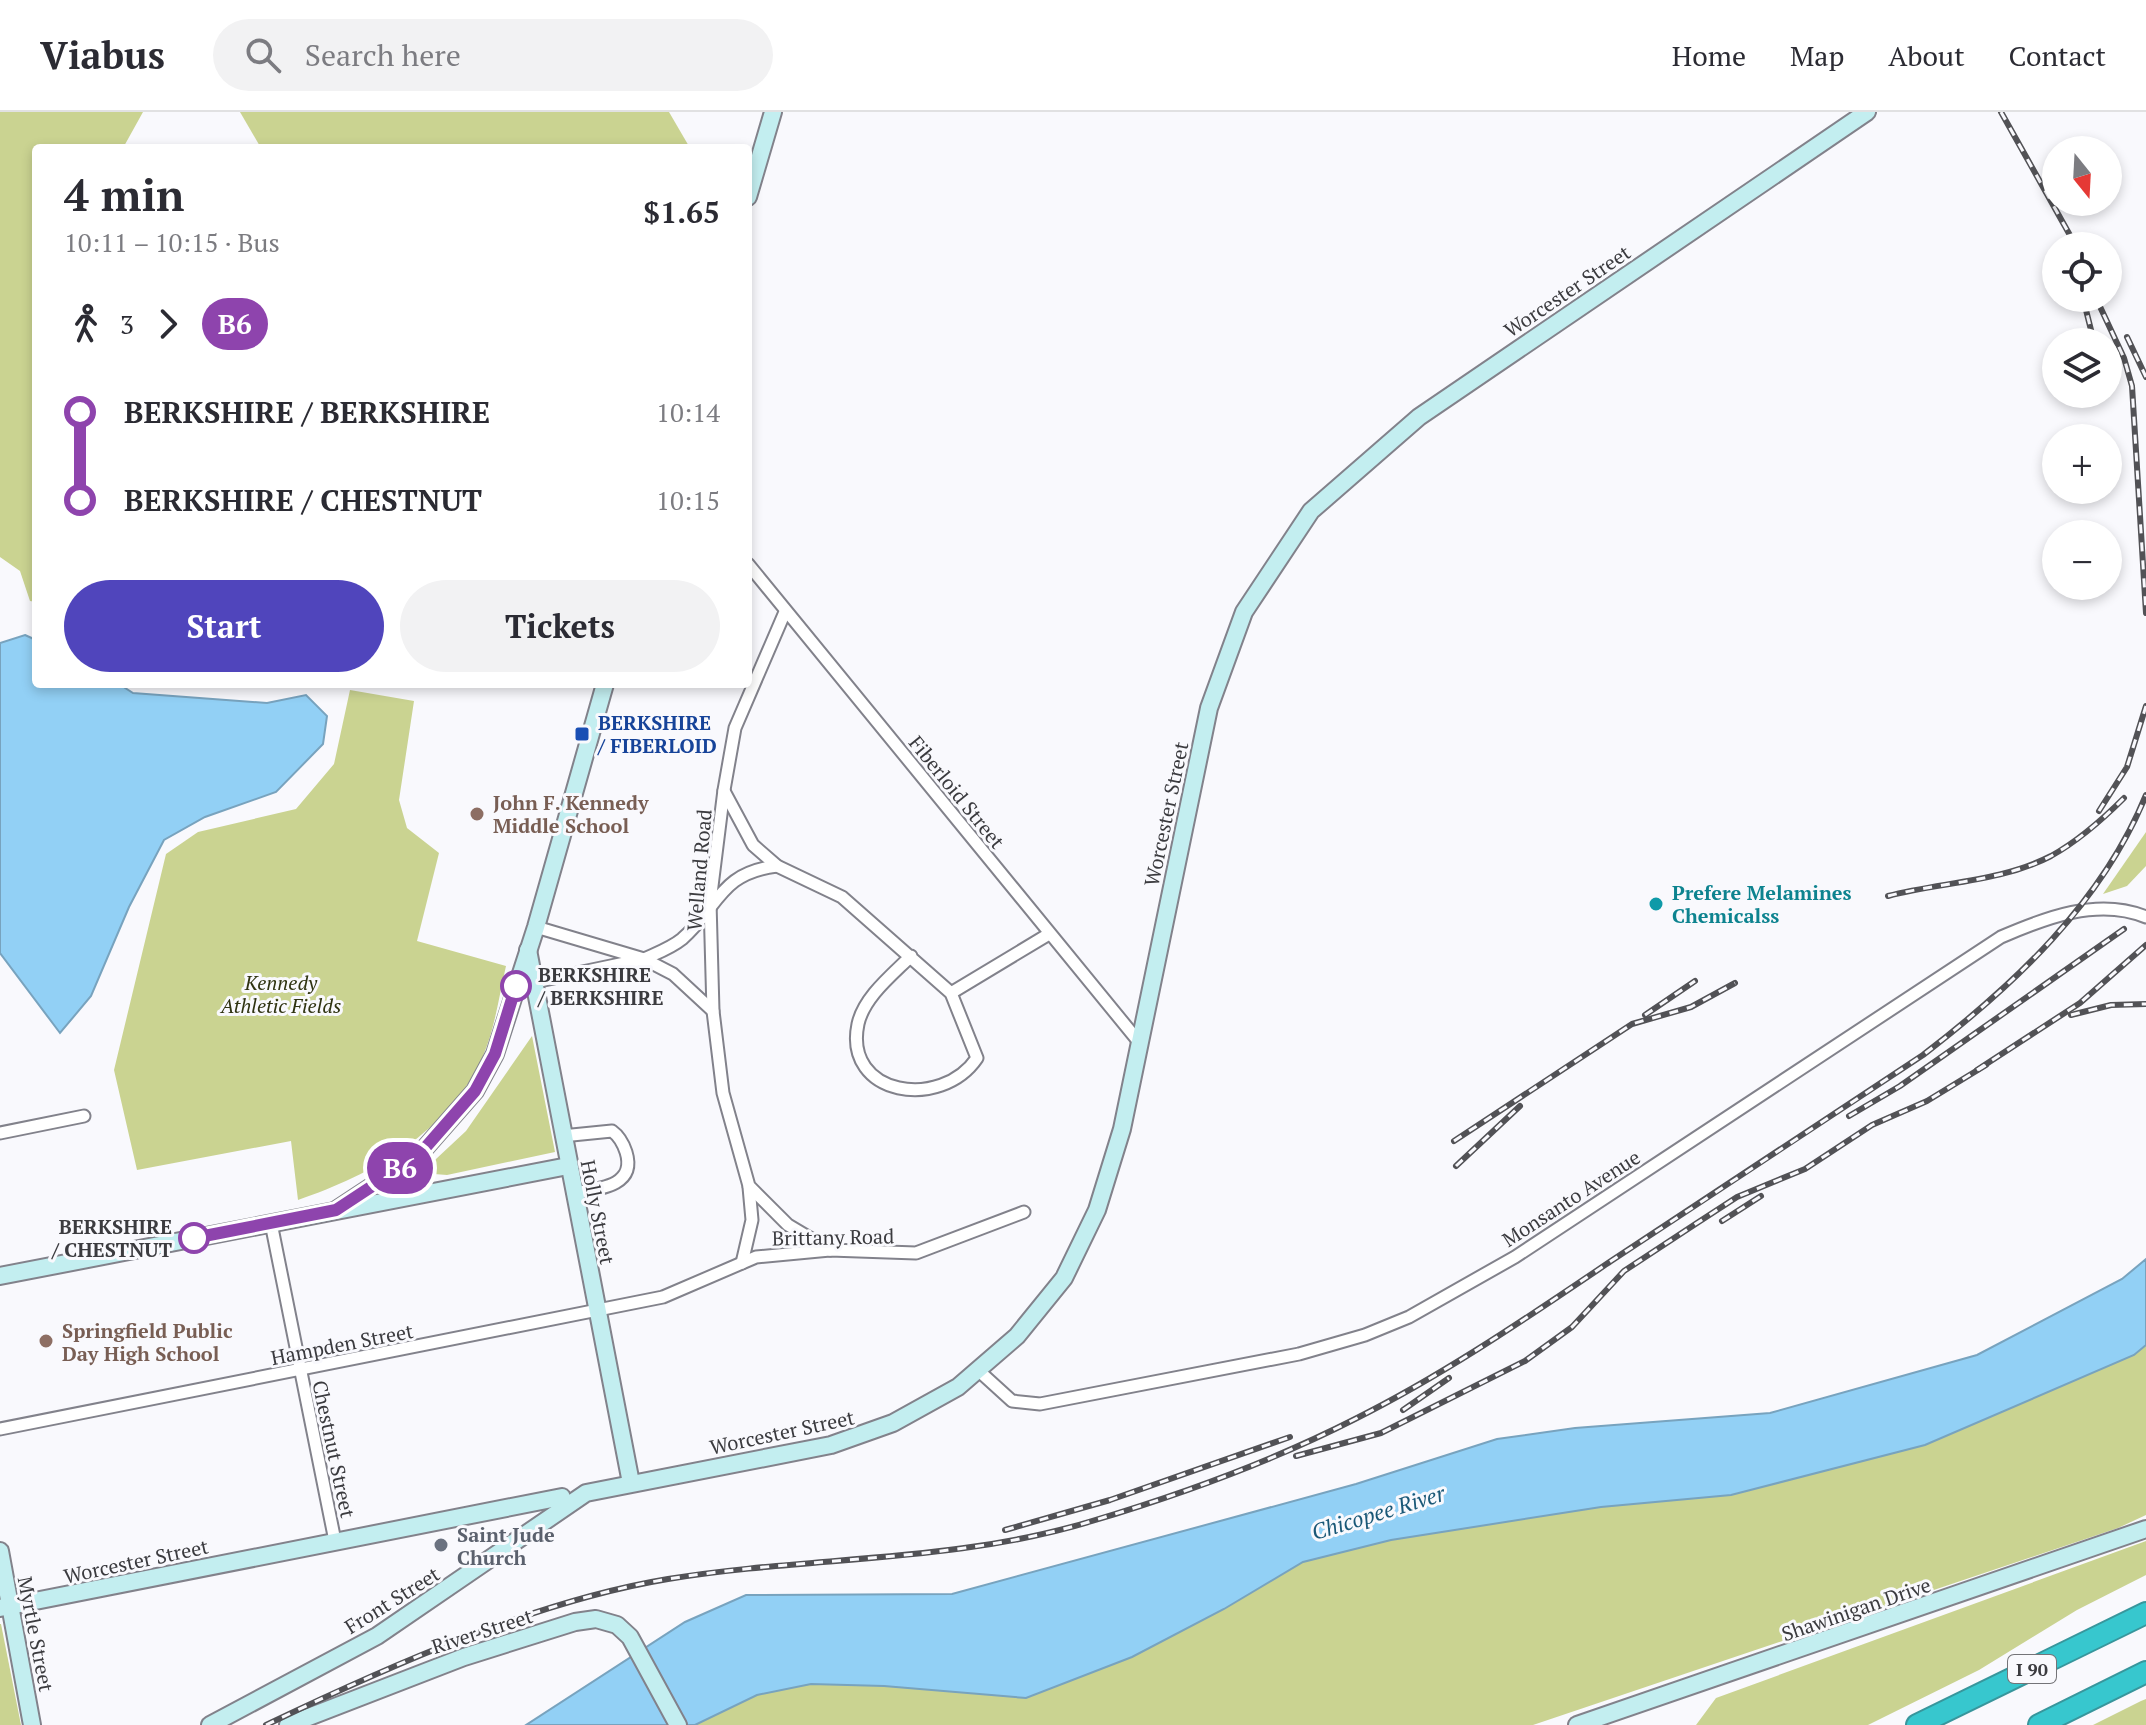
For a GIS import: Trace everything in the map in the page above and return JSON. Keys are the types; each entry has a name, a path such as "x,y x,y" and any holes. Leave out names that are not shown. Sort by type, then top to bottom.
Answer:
{"highway":[{"name":"I 90","path":"1917,1725 2146,1613"},
{"name":"I 90","path":"2039,1725 2146,1672"}],"main road":[{"path":"752,183 773,112"},
{"name":"Worcester Street","path":"586,1493 850,1440 927,1406 979,1371 1035,1316 1064,1278 1081,1246 1115,1157 1209,708 1244,612 1311,511 1419,417 1867,112"},
{"path":"336,1210 418,1156 453,1120 475,1091 495,1054 536,927 604,688"},
{"name":"Holly Street","path":"527,949 631,1483"},
{"path":"0,1276 568,1166"},
{"name":"Front Street","path":"210,1725 377,1636 586,1493"},
{"name":"Worcester Street","path":"5,1607 562,1497"},
{"name":"Shawinigan Drive","path":"1577,1725 2146,1529"},
{"name":"Myrtle Street","path":"0,1551 5,1607 32,1725"},
{"name":"River Street","path":"288,1725 452,1661 575,1622 596,1619 612,1623 626,1632 678,1725"}],"street":[{"name":"Fiberloid Street","path":"752,569 1139,1042"},
{"name":"Welland Road","path":"742,1263 752,1213 749,1186 723,1093 713,1011 710,902 735,728 785,612"},
{"path":"724,790 753,845 777,866 842,897 911,956 951,993 976,1051 971,1067 918,1093 894,1089 876,1078 862,1061 857,1041 858,1023 864,1011 911,956"},
{"path":"516,986 644,959 683,938 710,902 747,873 777,866"},
{"name":"Monsanto Avenue","path":"979,1371 1012,1401 1040,1404 1299,1354 1375,1332 1426,1308 1514,1257 2001,937 2052,915 2124,909 2146,917"},
{"path":"536,927 644,959 673,974 713,1011"},
{"path":"951,993 1049,934"},
{"path":"0,1133 84,1116"},
{"path":"562,1136 612,1131 622,1141 629,1162 628,1170 619,1182 573,1193"},
{"name":"Welland Road","path":"749,1186 788,1225 830,1250"},
{"name":"Brittany Road","path":"597,1311 663,1297 756,1257 830,1250 916,1253 1024,1212"},
{"name":"Chestnut Street","path":"271,1223 335,1541"},
{"name":"Hampden Street","path":"0,1429 597,1311"}],"green space":[{"path":"0,112 143,112 125,144 32,144 32,601 20,571 0,557"},
{"path":"240,112 669,112 688,144 259,144"},
{"name":"Kennedy Athletic Fields","path":"350,690 414,701 399,800 407,828 439,853 417,941 506,966 494,1023 483,1056 469,1083 451,1107 406,1147 353,1178 298,1200 291,1141 137,1170 114,1070 166,854 198,832 296,809 334,764"},
{"path":"2146,832 2146,866 2127,886 2103,894"},
{"path":"532,1036 555,1152 447,1175 421,1173 466,1131"},
{"path":"2146,1345 2146,1515 2118,1528 1533,1725 695,1725 757,1695 811,1684 884,1686 1224,1609 1303,1562 1391,1540 1601,1507 1731,1495 1925,1445 2134,1355"},
{"path":"2146,1541 2146,1575 2077,1610 1979,1670 1868,1725 1696,1725 1716,1698"},
{"path":"1,1624 21,1725 0,1725"},
{"path":"2146,1699 2146,1725 2093,1725 2141,1701"}],"water":[{"path":"25,635 32,638 32,688 125,688 133,693 267,703 306,695 327,716 323,744 276,792 205,817 164,840 129,907 91,996 60,1033 0,953 0,643"},
{"name":"Chicopee River","path":"2146,1259 2146,1345 2134,1355 1925,1445 1731,1495 1601,1507 1391,1540 1303,1562 1224,1609 1132,1657 1026,1698 884,1686 811,1684 757,1695 695,1725 526,1725 685,1622 746,1595 952,1594 1356,1484 1497,1439 1575,1428 1770,1413 1977,1355 2122,1279"}],"railway":[{"path":"2001,112 2068,232"},
{"path":"2086,312 2090,328"},
{"path":"2103,312 2124,358 2132,386 2146,613"},
{"path":"2127,337 2146,377"},
{"path":"2099,811 2127,767 2146,706"},
{"path":"266,1725 462,1638 566,1603 668,1579 935,1552 1040,1535 1193,1488 1259,1463 1355,1419 1486,1344 1923,1055 1990,1000 2052,939 2105,871 2128,834 2146,795"},
{"path":"1888,896 2032,865 2071,844 2124,798"},
{"path":"1849,1116 1900,1086 2124,929"},
{"path":"1977,1070 2080,1003 2146,945"},
{"path":"1645,1015 1695,981"},
{"path":"1454,1141 1632,1024 1691,1007 1735,983"},
{"path":"2071,1015 2111,1005 2146,1004"},
{"path":"1296,1456 1381,1433 1525,1361 1572,1327 1624,1271 1737,1197 1805,1169 1872,1125 1927,1101 1986,1065"},
{"path":"1456,1166 1520,1106"},
{"path":"1722,1221 1761,1196"},
{"path":"1403,1410 1449,1378"},
{"path":"1005,1530 1110,1500 1290,1437"}],"bus line":[{"name":"B6","path":"194,1238 336,1210 418,1156 453,1120 475,1091 495,1054 516,986"}],"place":[{"name":"BERKSHIRE / FIBERLOID","path":"582,734"},
{"name":"John F. Kennedy Middle School","path":"477,814"},
{"name":"Prefere Melamines Chemicalss","path":"1656,904"},
{"name":"BERKSHIRE / BERKSHIRE","path":"516,986"},
{"name":"BERKSHIRE / CHESTNUT","path":"194,1238"},
{"name":"Springfield Public Day High School","path":"46,1341"},
{"name":"Saint Jude Church","path":"441,1545"}]}
